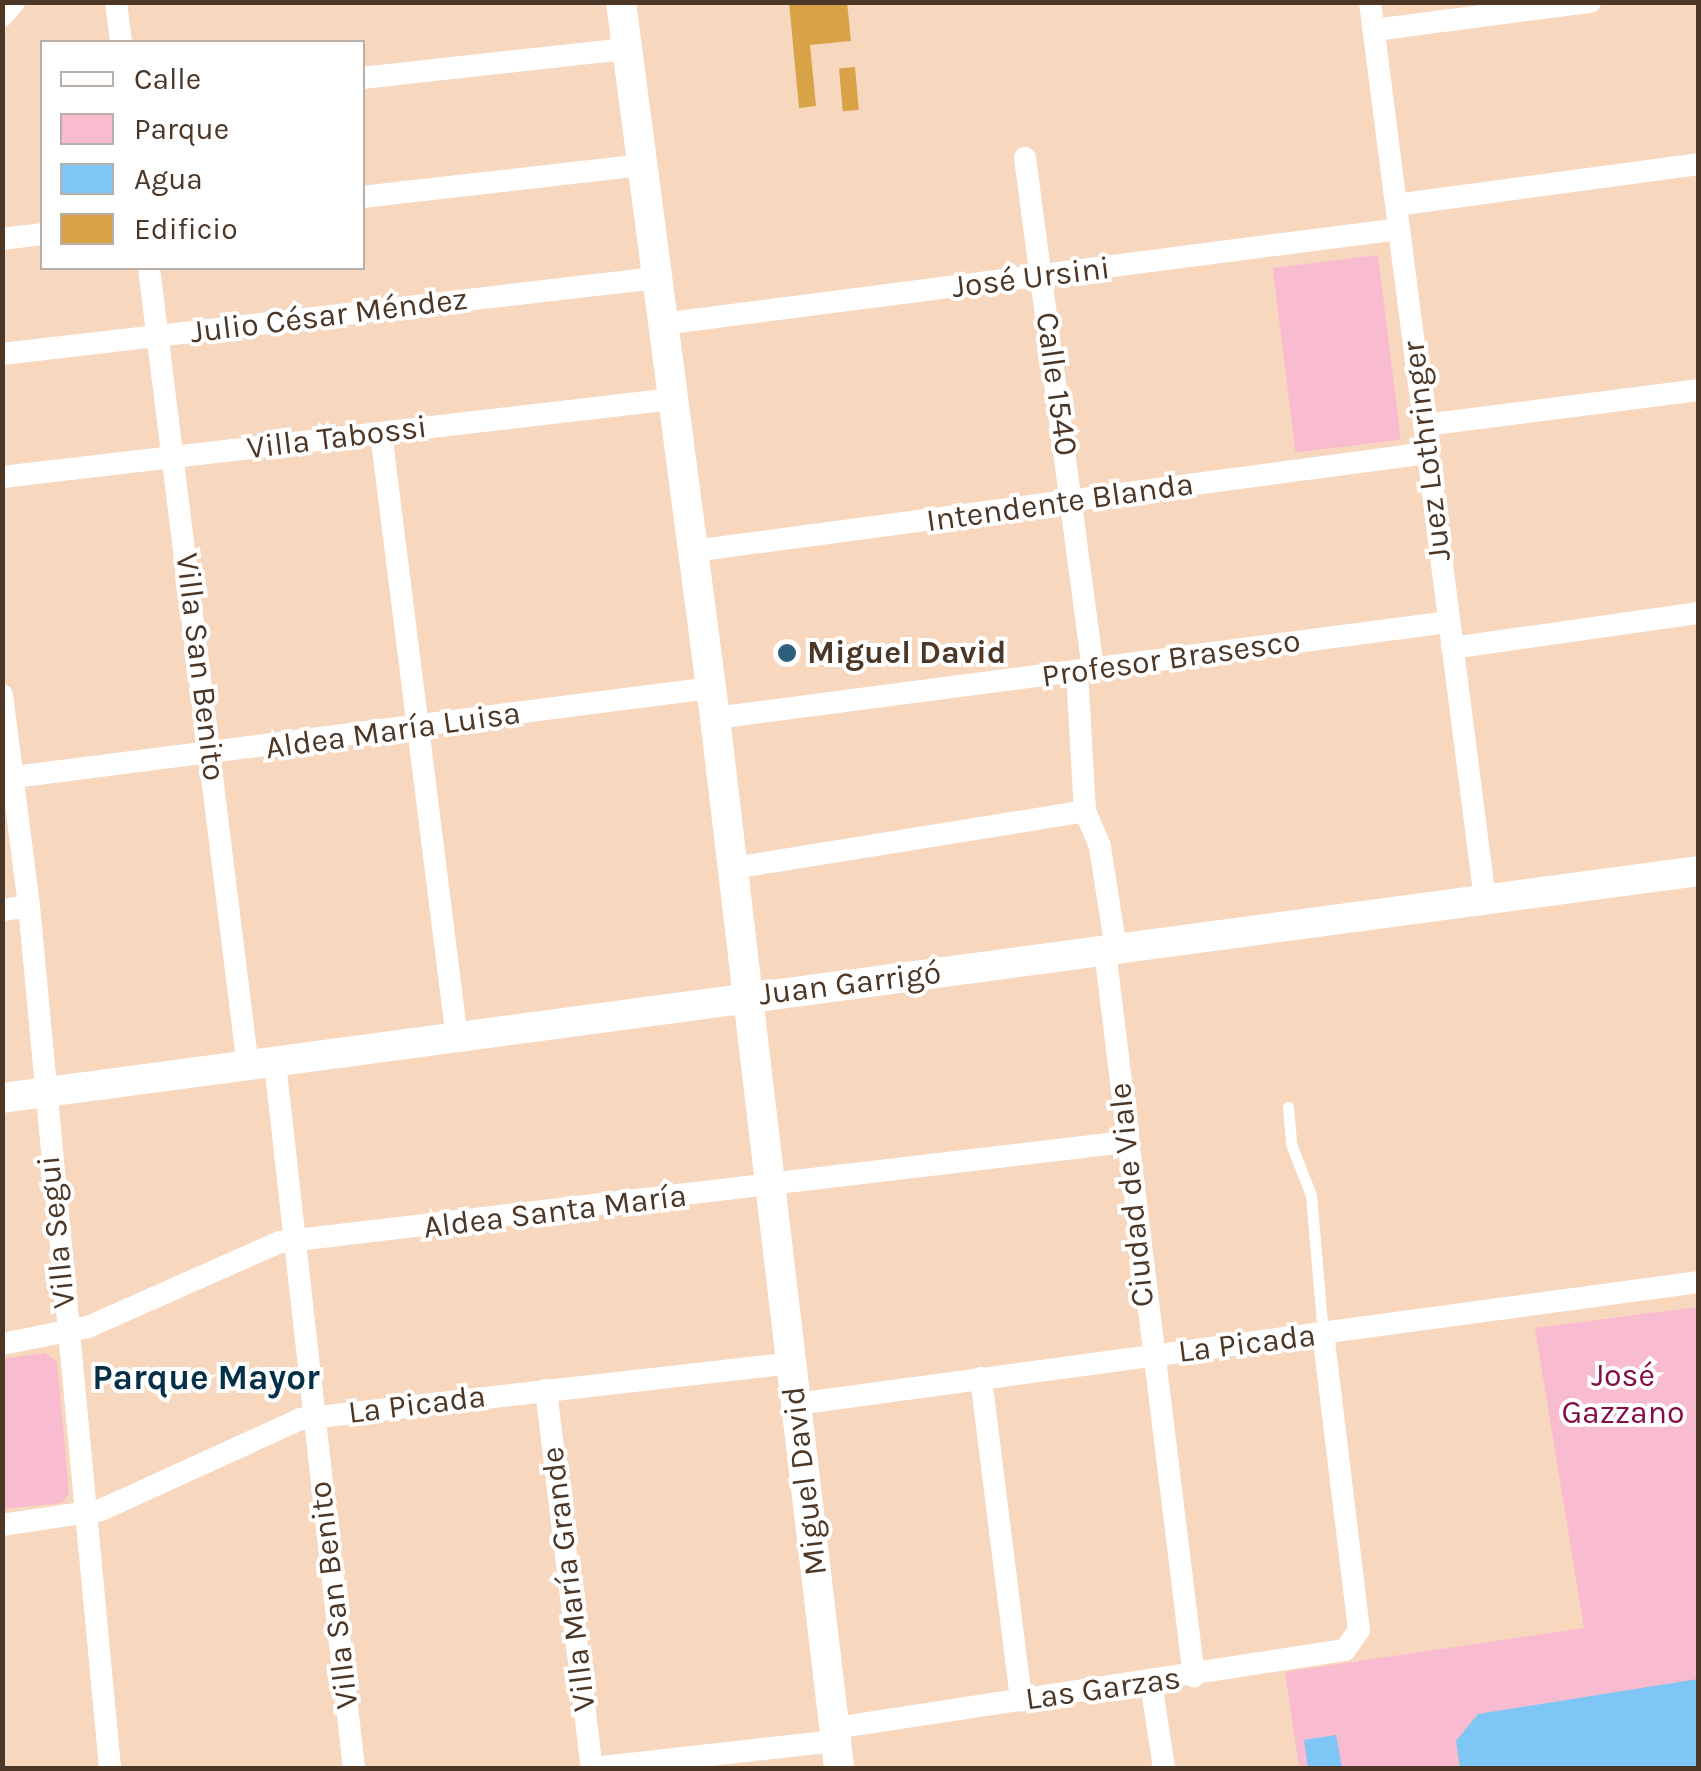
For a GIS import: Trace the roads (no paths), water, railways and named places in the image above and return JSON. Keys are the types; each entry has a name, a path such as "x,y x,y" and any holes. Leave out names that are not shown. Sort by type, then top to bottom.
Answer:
{"street":[{"path":"2,16 14,2"},
{"path":"116,2 121,40"},
{"name":"Miguel David","path":"620,2 734,868 837,1746"},
{"name":"Juez Lothringer","path":"1370,2 1485,900"},
{"path":"1374,30 1590,2"},
{"path":"365,78 626,49"},
{"name":"Calle 1540","path":"1025,158 1072,502 1085,671 1085,811"},
{"path":"1396,204 1698,164"},
{"path":"365,197 641,165"},
{"name":"José Ursini","path":"662,324 1399,229"},
{"path":"2,238 40,234"},
{"name":"Villa San Benito","path":"149,270 212,755 294,1244 354,1768"},
{"name":"Julio César Méndez","path":"2,354 656,278"},
{"path":"1425,425 1698,390"},
{"name":"Villa Tabossi","path":"2,477 672,399"},
{"path":"380,433 457,1039"},
{"name":"Intendente Blanda","path":"693,551 1427,454"},
{"path":"1452,648 1698,613"},
{"name":"Profesor Brasesco","path":"713,703 1085,671 1448,622"},
{"name":"Villa Segui","path":"2,695 29,906 66,1335 110,1768"},
{"name":"Aldea María Luisa","path":"14,777 418,728 713,703"},
{"path":"734,868 1028,816 1085,811"},
{"name":"Ciudad de Viale","path":"1085,811 1100,847 1125,1142 1194,1677"},
{"name":"Juan Garrigó","path":"2,1098 1698,871"},
{"path":"2,910 29,906"},
{"name":"Aldea Santa María","path":"2,1344 66,1335 263,1245 1125,1142"},
{"name":"La Picada","path":"796,1404 1698,1282"},
{"name":"Las Garzas","path":"593,1768 837,1746 1022,1701 1334,1656 1360,1630 1323,1334"},
{"name":"La Picada","path":"2,1525 85,1515 314,1417 791,1363"},
{"path":"981,1378 1022,1701"},
{"name":"Villa María Grande","path":"546,1390 593,1768"},
{"path":"1151,1683 1164,1768"}],"lane":[{"path":"1288,1107 1292,1144 1311,1195 1323,1334"}],"water":[{"path":"1698,1679 1698,1768 1460,1768 1456,1741 1478,1714"},
{"path":"1336,1735 1342,1768 1308,1768 1304,1740"}],"place":[{"name":"Miguel David","path":"787,653"}],"district":[{"name":"Parque Mayor","path":"206,1378"}],"park label":[{"name":"José Gazzano","path":"1623,1396"}]}
